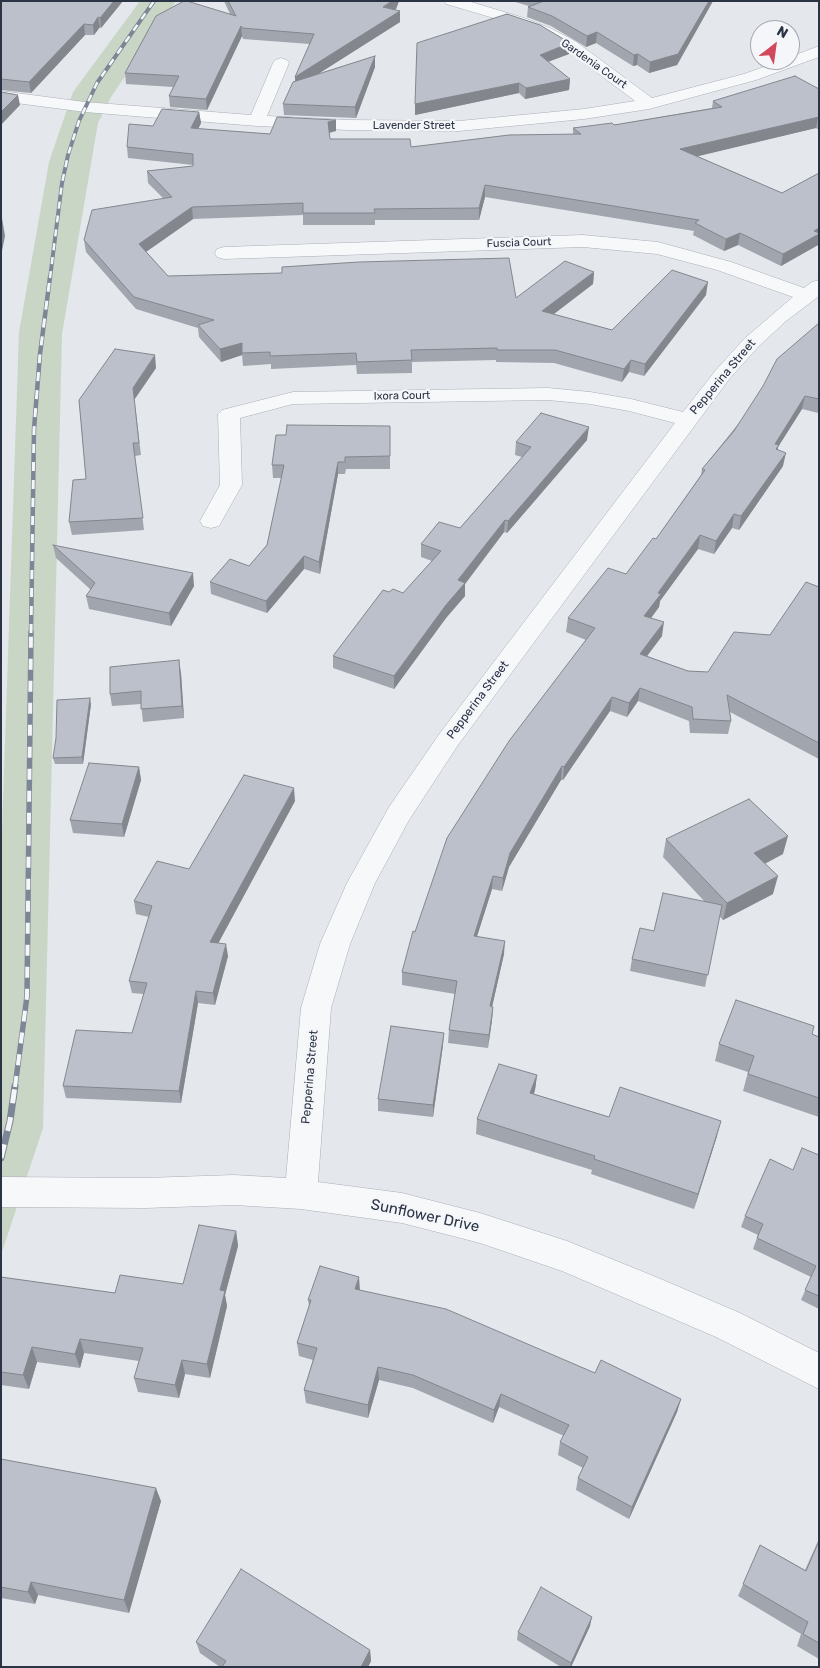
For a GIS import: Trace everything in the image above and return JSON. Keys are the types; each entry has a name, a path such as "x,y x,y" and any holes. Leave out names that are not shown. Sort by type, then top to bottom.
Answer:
{"street":[{"name":"Gardenia Court","path":"451,1 545,32 568,44 649,104"},
{"name":"Lavender Street","path":"800,60 819,51"},
{"path":"800,60 819,68"},
{"path":"257,121 281,63"},
{"name":"Lavender Street","path":"1,96 85,107 257,121 348,126 459,126 584,114 649,104 700,92 769,70"},
{"name":"Fuscia Court","path":"224,253 583,241 658,248 812,291"},
{"name":"Pepperina Street","path":"301,1194 316,1008 335,944 361,883 398,814 449,739 686,420 752,342 812,291"},
{"name":"Ixora Court","path":"211,521 231,485 229,414 294,398 548,394 590,398 622,404 686,420"},
{"name":"Sunflower Drive","path":"1,1192 234,1190 301,1194 402,1208 480,1228 567,1257 728,1325 819,1372"}],"green space":[{"path":"140,1 176,1 111,97 98,123 62,334 43,1128 1,1255 1,859 19,332 49,162 73,92"}],"building":[{"path":"1,1 114,1 100,18 98,17 93,25 84,24 29,82 1,79"},
{"path":"184,1 236,16 228,1 392,1 383,7 400,11 295,77 314,34 242,28 241,26 206,99 169,96 179,76 125,73 156,16"},
{"path":"544,1 709,1 678,54 650,62 638,54 634,55 597,32 587,36 552,16 528,7"},
{"path":"507,14 540,25 570,43 540,55 570,79 526,88 519,83 415,104 417,43"},
{"path":"375,56 355,107 283,104 293,82"},
{"path":"795,76 819,89 819,117 680,149 782,193 819,173 819,228 814,231 819,234 783,254 740,233 726,239 695,223 699,220 485,185 479,208 374,209 375,213 303,213 303,203 192,207 139,244 168,276 282,273 282,267 359,262 509,258 516,298 565,261 594,272 542,311 612,330 672,270 708,282 645,364 631,360 624,369 555,350 497,350 497,348 411,350 412,360 357,362 356,353 270,356 270,352 242,353 242,343 220,349 198,325 214,320 134,297 84,240 92,210 172,197 147,171 193,166 193,154 127,147 129,124 153,126 162,109 199,112 191,128 270,134 277,117 336,120 328,122 330,139 410,139 411,147 509,135 581,134 573,128 612,123 614,125 722,107 713,101"},
{"path":"1,92 18,95 1,112"},
{"path":"819,323 819,399 805,396 775,444 779,445 776,449 786,453 741,516 734,514 716,541 700,535 658,593 661,594 644,616 664,622 640,654 688,671 708,672 734,632 770,635 806,582 819,587 819,743 727,695 731,721 693,719 692,707 640,688 629,703 612,697 564,767 562,766 510,853 503,878 493,876 474,936 505,941 490,1006 493,1007 489,1035 449,1030 457,981 402,972 413,931 415,932 447,838 509,741 595,628 568,618 608,568 626,574 653,538 656,539 705,470 702,469 734,431 763,386 777,359"},
{"path":"115,349 155,355 133,388 139,443 133,443 143,518 69,522 73,480 86,479 79,400"},
{"path":"541,413 589,427 508,521 505,520 458,580 465,583 446,605 394,676 333,656 383,590 389,592 393,589 403,593 441,551 421,544 439,522 460,528 531,447 516,442"},
{"path":"287,425 390,426 390,456 345,457 345,462 338,462 319,562 304,556 266,601 210,582 230,559 249,566 267,545 284,465 272,465 276,435 286,435"},
{"path":"53,545 193,573 169,613 86,596 95,583"},
{"path":"179,660 182,706 141,709 141,691 110,694 110,667"},
{"path":"90,698 82,757 53,758 56,738 57,700"},
{"path":"89,763 139,767 122,824 70,820"},
{"path":"244,775 294,788 210,942 226,944 213,993 196,991 179,1091 63,1086 76,1030 132,1033 147,983 129,981 152,906 134,901 157,861 189,869"},
{"path":"749,799 788,836 754,853 778,876 727,903 666,839"},
{"path":"663,893 722,905 708,975 632,959 640,928 654,931"},
{"path":"736,1000 814,1026 812,1034 819,1037 819,1098 748,1074 754,1056 719,1044"},
{"path":"391,1026 444,1033 433,1105 378,1099"},
{"path":"499,1064 537,1075 530,1093 609,1117 620,1087 721,1121 698,1194 594,1159 595,1156 477,1119"},
{"path":"802,1148 819,1155 819,1296 805,1290 816,1266 757,1238 763,1224 745,1216 770,1159 793,1170"},
{"path":"199,1225 236,1231 220,1290 225,1291 207,1364 182,1360 175,1385 134,1378 143,1348 80,1339 75,1354 32,1347 23,1375 1,1372 1,1277 115,1293 120,1275 183,1284"},
{"path":"320,1266 359,1277 355,1289 446,1309 595,1373 601,1360 681,1399 632,1507 578,1478 588,1457 560,1442 569,1425 501,1394 494,1410 413,1375 378,1367 368,1405 304,1390 317,1348 297,1343 311,1300 308,1300"},
{"path":"1,1459 156,1488 124,1600 31,1582 28,1592 1,1587"},
{"path":"819,1541 819,1643 803,1634 808,1622 743,1584 760,1545 806,1571"},
{"path":"241,1569 370,1650 361,1667 222,1667 226,1661 196,1642"},
{"path":"541,1587 592,1617 571,1663 518,1632"}],"railway":[{"path":"50,278 62,183 68,155 79,121 97,83 154,1"},
{"path":"31,633 34,429 40,354 50,277"},
{"path":"15,1087 27,996 31,632"},
{"path":"1,1158 10,1121 15,1086"}]}
